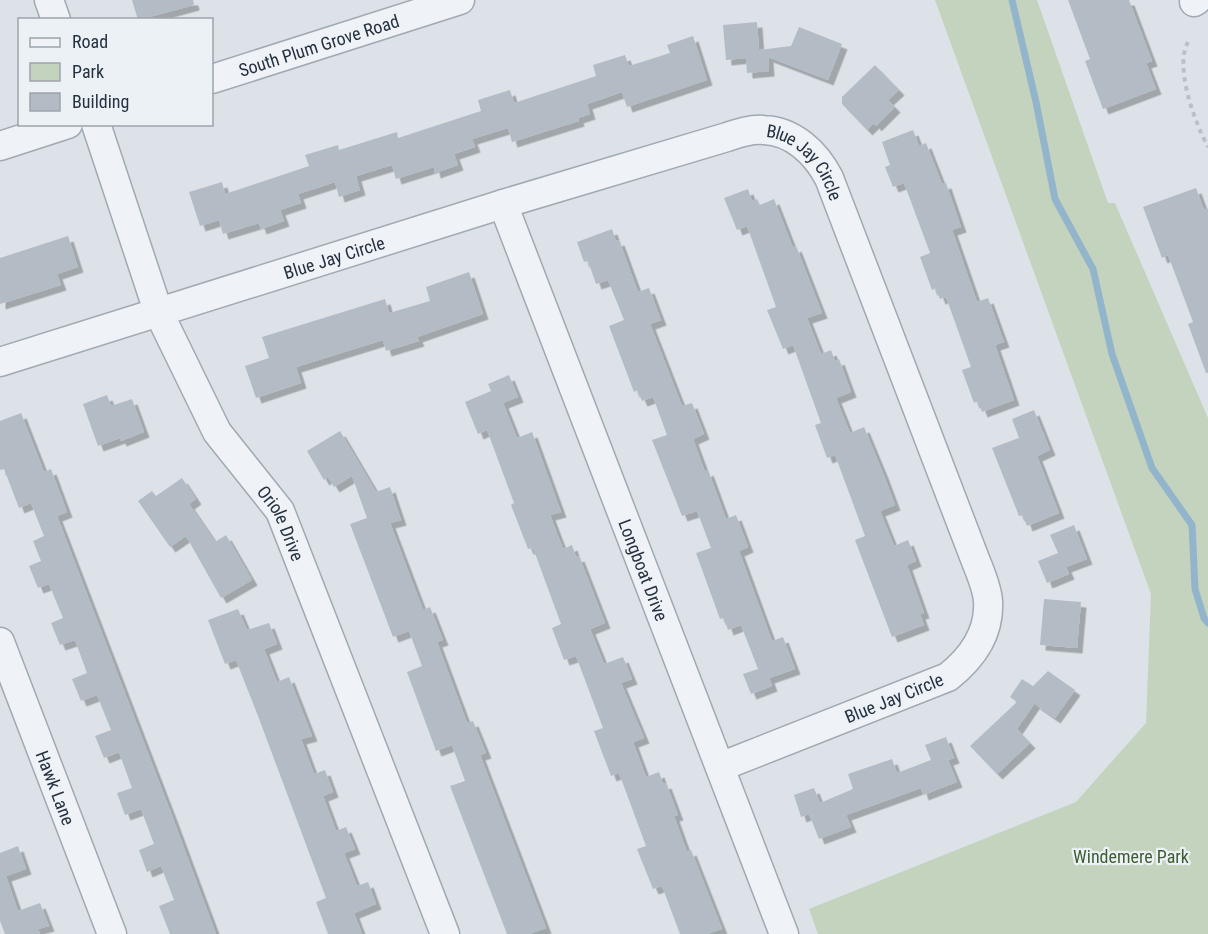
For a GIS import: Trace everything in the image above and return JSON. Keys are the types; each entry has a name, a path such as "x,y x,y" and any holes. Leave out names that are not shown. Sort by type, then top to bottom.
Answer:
{"street":[{"path":"48,0 55,18"},
{"name":"South Plum Grove Road","path":"213,79 460,0"},
{"path":"0,146 62,126"},
{"name":"Oriole Drive","path":"97,126 158,311 217,432 280,511 445,934"},
{"name":"Blue Jay Circle","path":"0,362 727,136 756,130 777,132 803,145 815,155 829,178 975,559 988,601 986,619 982,636 974,652 948,677 720,767"},
{"name":"Longboat Drive","path":"503,204 784,934"},
{"name":"Hawk Lane","path":"0,642 112,934"}],"path":[{"path":"1188,42 1184,48 1184,68 1188,93 1200,132 1208,147"}],"green space":[{"name":"Windemere Park","path":"935,0 1037,0 1108,203 1115,203 1208,418 1208,934 818,934 809,909 1076,802 1146,723 1151,594"}],"building":[{"path":"132,0 193,0 194,5 145,18 137,18"},
{"path":"1068,0 1129,0 1152,61 1146,63 1156,89 1103,109 1085,61 1090,59"},
{"path":"757,22 759,50 791,46 799,27 842,44 828,80 768,57 769,71 747,73 746,58 726,60 723,25"},
{"path":"693,36 707,80 627,107 622,92 587,104 590,114 578,118 579,121 512,142 508,128 472,139 475,147 454,154 458,165 435,173 434,167 396,179 392,165 356,176 360,190 339,197 335,182 298,194 301,203 280,210 284,221 261,229 259,223 223,234 219,220 200,226 189,192 222,182 225,194 309,166 305,155 338,145 339,150 397,132 398,138 481,111 478,100 510,90 514,103 596,76 593,65 625,55 629,66 670,53 667,45"},
{"path":"875,65 899,90 888,100 895,107 876,126 874,123 867,130 842,104 842,97"},
{"path":"913,130 919,146 926,143 942,184 946,183 961,227 952,230 977,302 988,298 1004,342 995,345 1014,400 982,412 978,401 974,403 962,370 971,367 946,297 940,299 936,288 932,290 920,257 930,253 904,183 893,187 885,167 890,165 882,142"},
{"path":"1196,188 1204,210 1208,208 1208,373 1206,373 1188,324 1193,322 1168,255 1162,258 1143,207"},
{"path":"748,189 752,201 757,199 760,205 774,199 793,248 796,246 822,313 807,318 821,354 831,350 835,361 839,359 851,392 836,398 850,433 864,427 883,473 895,505 880,511 894,546 908,540 916,561 907,565 924,613 920,614 924,625 892,637 855,540 865,536 835,455 827,458 815,425 821,423 793,345 783,349 767,310 776,307 747,226 737,230 724,198"},
{"path":"612,229 616,241 619,240 638,292 649,288 661,320 650,324 682,406 692,403 704,434 693,439 705,472 708,470 726,519 736,515 748,547 739,551 772,641 783,637 795,669 769,678 772,686 751,694 743,674 758,669 741,625 728,630 724,618 720,619 696,553 711,548 697,511 682,516 652,440 667,435 653,397 642,401 637,390 634,392 609,326 624,320 608,280 596,284 588,261 584,262 577,242"},
{"path":"68,236 78,267 57,274 61,285 0,304 0,258"},
{"path":"469,272 483,314 417,337 419,341 386,351 383,340 296,367 301,383 256,398 245,366 269,358 262,337 385,299 389,313 430,301 426,287"},
{"path":"509,375 518,397 503,403 517,438 532,432 561,512 550,515 563,549 572,545 576,557 579,556 605,623 590,629 604,664 623,657 632,679 621,683 644,738 633,742 646,777 659,772 663,784 666,783 678,815 674,816 687,852 691,850 722,929 707,934 680,934 662,886 653,889 637,849 646,846 619,773 611,776 594,731 603,728 576,656 564,660 552,628 561,624 533,548 528,549 487,430 478,434 465,402 491,391 488,384"},
{"path":"107,395 111,406 132,399 144,432 121,441 120,438 98,446 83,404"},
{"path":"1034,410 1050,450 1037,456 1059,513 1027,526 1023,515 1019,516 992,448 1019,438 1012,419"},
{"path":"21,413 44,472 51,469 67,512 57,516 216,934 170,934 159,906 174,900 161,866 147,872 139,850 154,844 141,809 125,815 117,793 132,788 119,752 104,758 95,736 111,730 97,695 81,701 72,679 87,673 75,640 60,645 51,623 63,618 49,584 38,588 29,566 41,561 33,541 44,536 31,503 19,508 4,469 0,470 0,421"},
{"path":"340,431 376,492 390,487 401,520 390,523 423,610 430,607 443,640 437,642 467,723 473,721 486,753 480,755 546,928 529,934 507,934 450,786 465,781 452,745 436,751 407,672 422,666 409,631 393,637 350,524 367,518 352,476 334,487 328,477 324,480 307,451"},
{"path":"182,478 196,499 189,504 215,542 226,535 252,580 221,598 186,536 170,547 138,501 152,491 156,496"},
{"path":"1074,525 1087,559 1066,567 1069,574 1047,583 1038,561 1058,553 1050,535"},
{"path":"1044,599 1081,602 1077,648 1040,645"},
{"path":"238,609 247,630 269,623 277,644 264,649 277,682 289,677 312,736 301,739 314,774 325,770 333,792 323,796 336,831 346,827 355,849 344,853 357,886 368,882 376,904 354,913 362,934 328,934 316,902 326,898 258,716 236,660 225,664 208,620"},
{"path":"1048,671 1075,690 1055,718 1035,704 1036,701 1017,729 1030,743 997,774 970,746 1017,702 1010,697 1022,679 1033,686"},
{"path":"946,737 954,758 948,760 957,782 923,795 921,788 846,815 851,827 819,839 809,814 801,817 794,795 814,788 820,803 853,789 848,774 892,759 897,773 931,760 925,745"},
{"path":"18,846 26,869 6,876 18,911 40,903 49,926 38,929 40,934 5,934 0,921 0,853"}],"waterway":[{"path":"1012,0 1036,102 1055,199 1093,269 1112,354 1152,468 1192,525 1195,589 1204,618 1208,623"}]}
